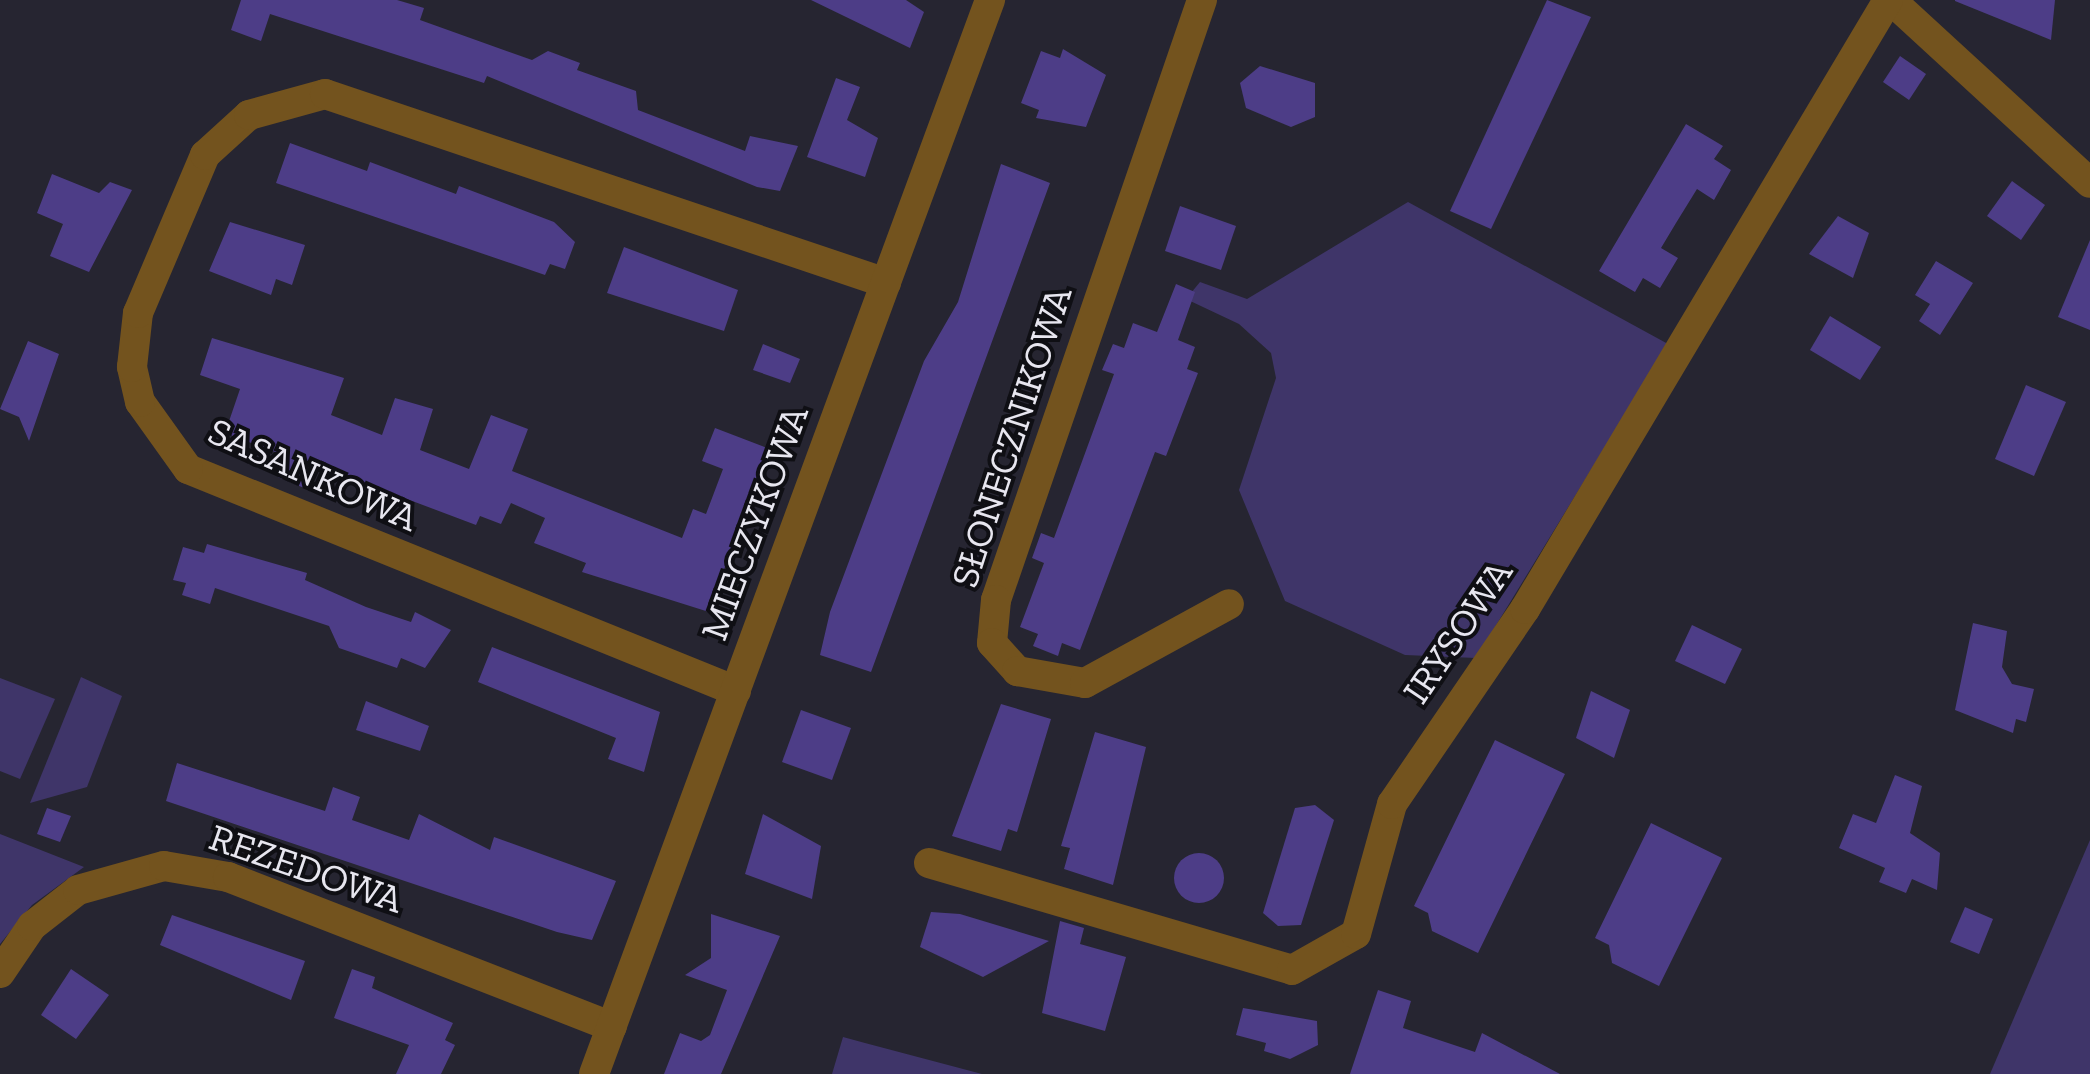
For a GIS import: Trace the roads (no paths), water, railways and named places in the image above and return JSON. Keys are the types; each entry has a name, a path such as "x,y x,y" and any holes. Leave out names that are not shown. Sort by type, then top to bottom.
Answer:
{"street":[{"name":"MIECZYKOWA","path":"594,1074 990,0"},
{"name":"SŁONECZNIKOWA","path":"1202,0 996,600 992,643 1017,671 1084,683 1229,604"},
{"path":"1890,0 2090,183"},
{"name":"IRYSOWA","path":"929,863 1292,970 1356,934 1392,804 1525,609 1890,0"},
{"name":"SASANKOWA","path":"736,690 198,475 142,409 132,367 138,313 205,155 248,115 325,94 886,283"},
{"name":"REZEDOWA","path":"0,974 54,906 102,878 164,866 228,877 612,1027"}]}
